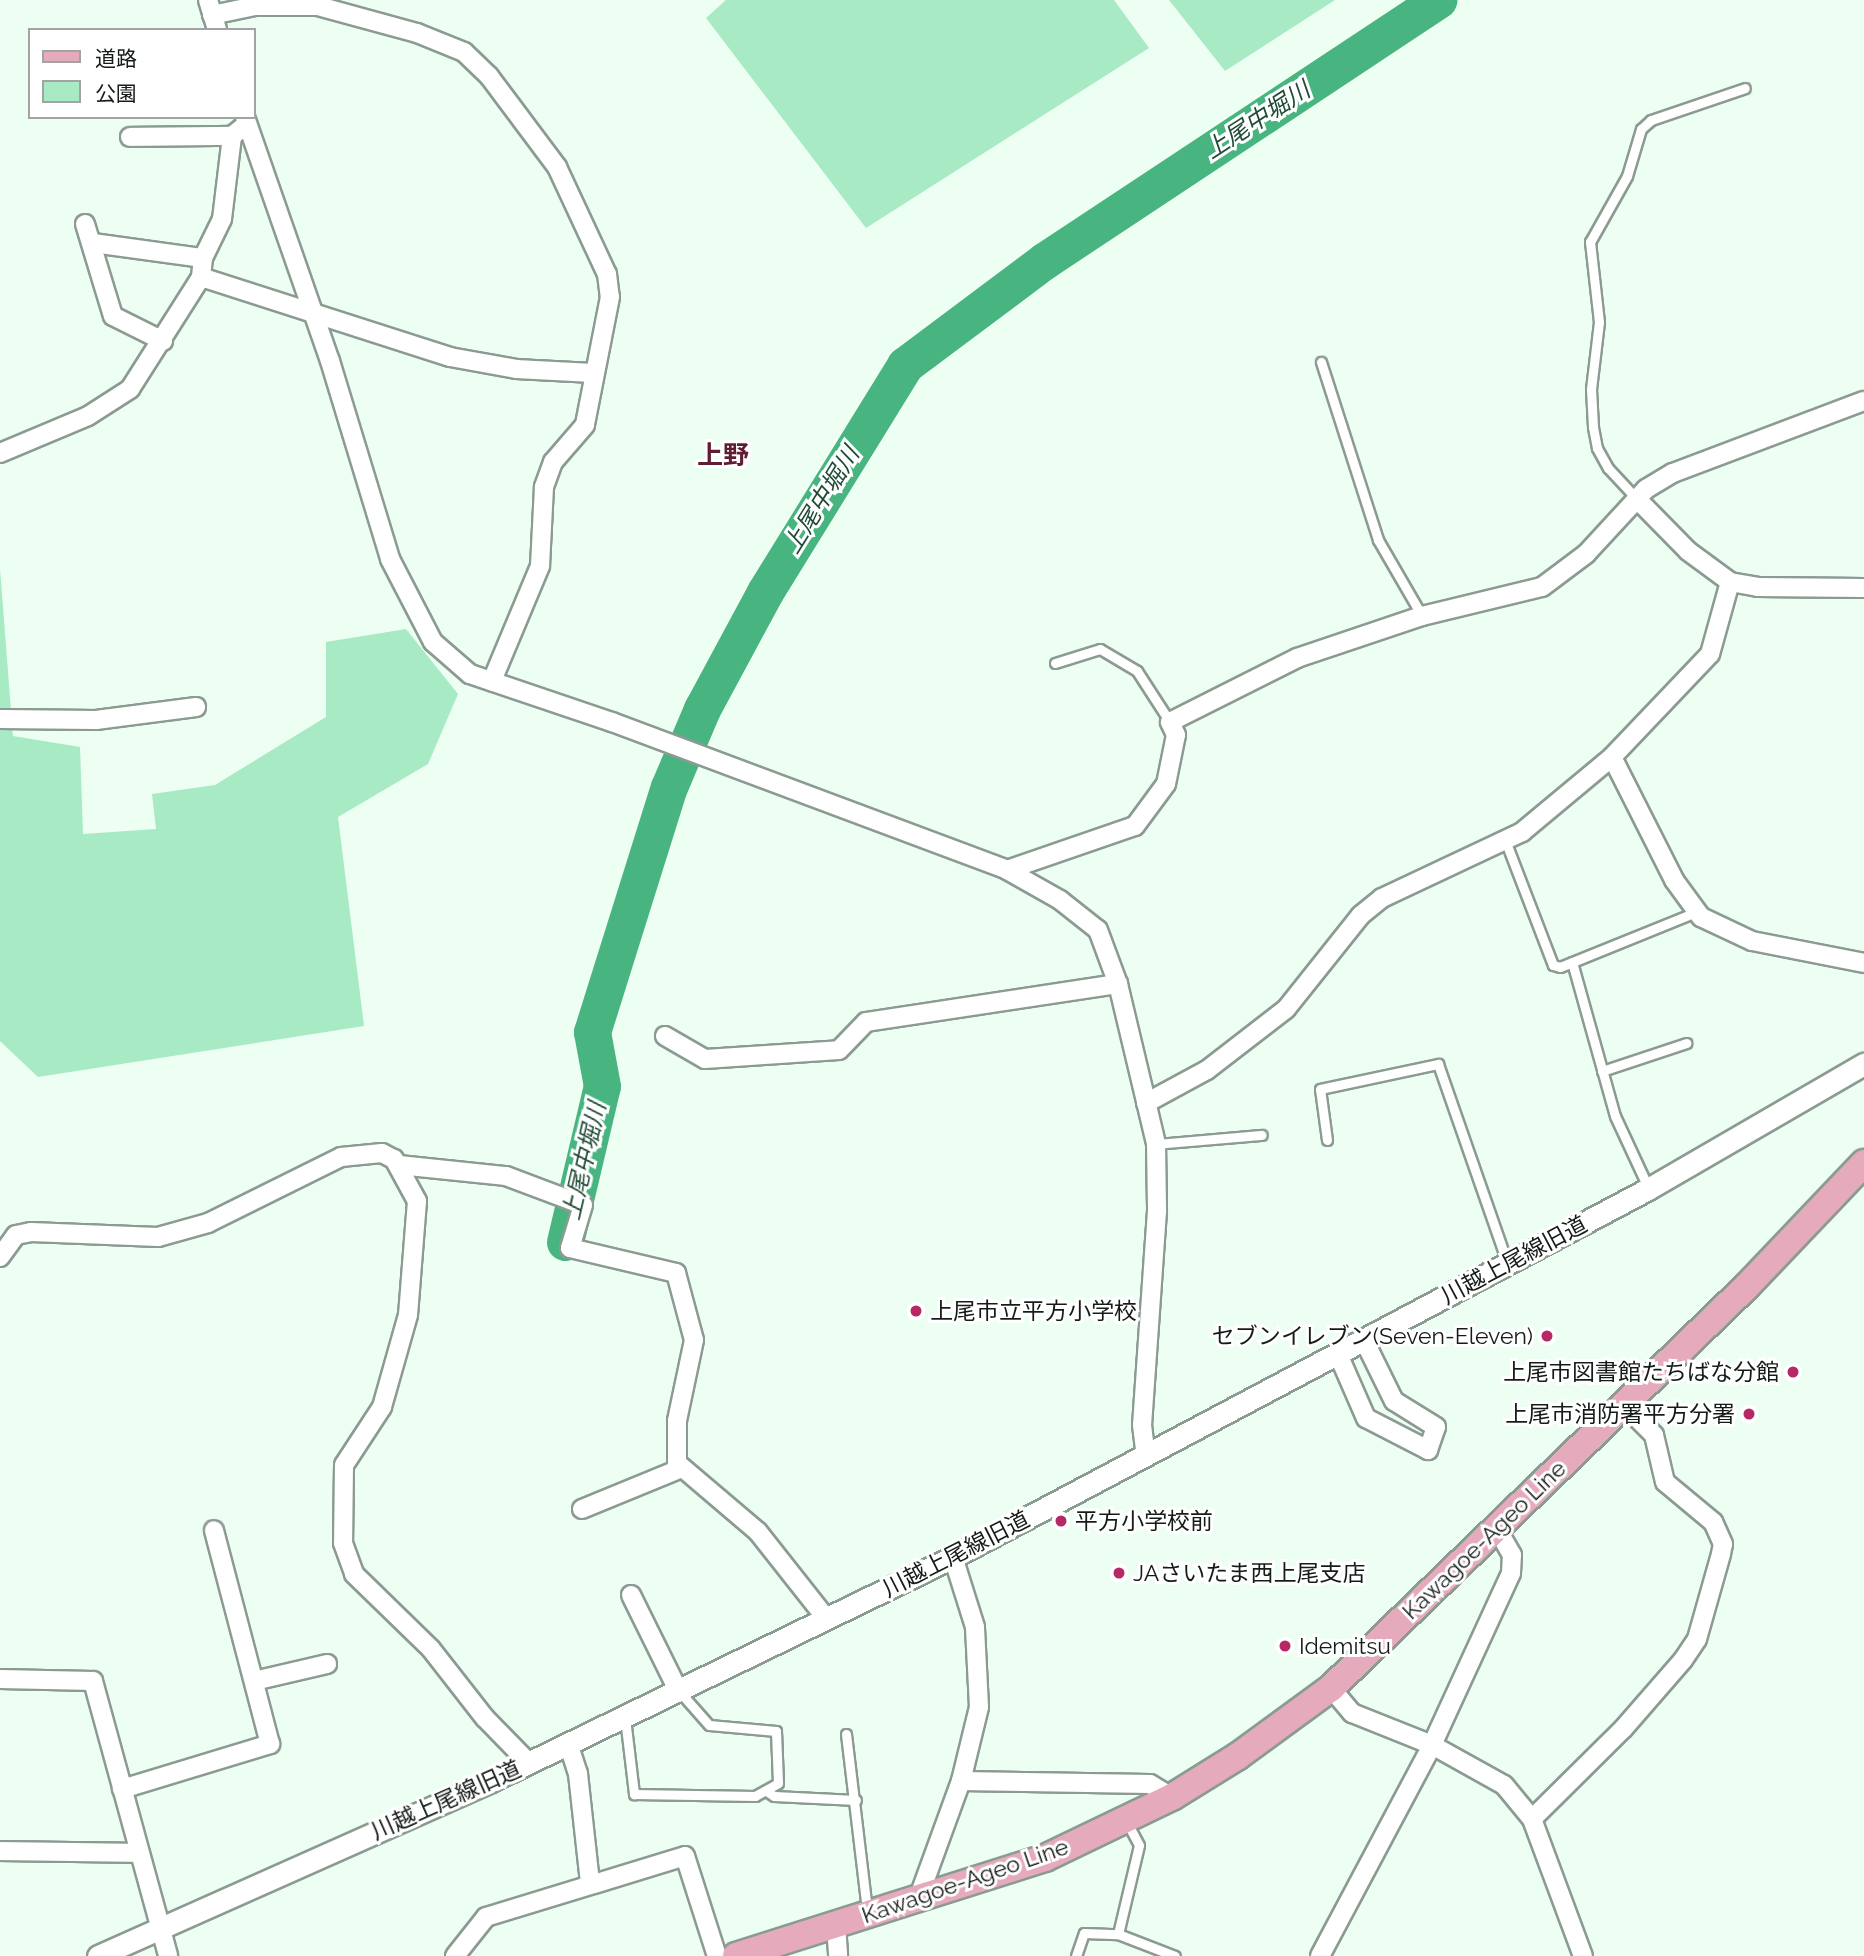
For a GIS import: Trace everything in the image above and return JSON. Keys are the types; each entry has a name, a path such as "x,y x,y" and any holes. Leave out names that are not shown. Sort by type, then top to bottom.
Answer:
{"main road":[{"name":"Kawagoe-Ageo Line","path":"736,1956 1045,1858 1172,1797 1331,1688 1747,1286 1864,1163"}],"street":[{"path":"212,15 265,5 317,6 417,33 464,52 489,76 557,167 607,274 610,297 593,373 585,425 553,463 544,487 540,566 492,681"},
{"path":"0,453 88,416 130,389 163,341 201,277 203,258 222,219 232,136 246,121 404,593 433,642 470,674 1007,870 1060,900 1098,930 1118,984 1156,1144 1157,1210 1142,1425 1146,1457"},
{"path":"130,137 232,136"},
{"path":"85,224 93,243 113,316 163,341"},
{"path":"93,243 203,258"},
{"path":"201,277 312,315 450,357 516,369 593,373"},
{"path":"1007,870 1135,826 1166,784 1176,735 1170,722 1297,657 1422,617 1542,587 1563,576 1636,498 1673,472 1864,401"},
{"path":"1636,498 1688,551 1730,582 1757,587 1864,588"},
{"path":"1146,1103 1207,1070 1279,1016 1361,915 1382,898 1522,832 1612,757 1710,654 1730,582"},
{"path":"0,719 96,720 196,707"},
{"path":"1612,757 1674,880 1696,912 1752,941 1864,963"},
{"path":"664,1036 705,1059 839,1050 866,1022 1118,984"},
{"name":"川越上尾線旧道","path":"99,1956 528,1762 953,1557 1648,1189 1864,1064"},
{"path":"0,1257 16,1235 31,1232 158,1237 208,1223 341,1157 382,1153 399,1165 417,1201 408,1315 382,1407 344,1465 344,1543 354,1573 431,1649 485,1718 528,1762"},
{"path":"399,1165 506,1176 583,1205 570,1248 676,1273 694,1340 677,1421 677,1463 758,1532 826,1618"},
{"path":"1338,1354 1366,1418 1428,1450 1436,1427 1394,1401 1364,1340"},
{"path":"1532,1819 1623,1729 1683,1660 1697,1639 1721,1554 1723,1544 1713,1522 1665,1482 1654,1434 1624,1405"},
{"path":"582,1508 682,1468"},
{"path":"1320,1956 1432,1745 1511,1573 1512,1555 1497,1529"},
{"path":"121,1789 270,1744 214,1530"},
{"path":"918,1899 961,1781 979,1707 980,1669 975,1627 953,1557"},
{"path":"631,1595 677,1688"},
{"path":"254,1681 327,1664"},
{"path":"0,1679 93,1681 158,1928 168,1956"},
{"path":"1331,1688 1352,1713 1432,1745 1504,1785 1532,1819 1584,1956"},
{"path":"568,1743 578,1774 590,1882"},
{"path":"961,1781 1150,1784 1172,1797"},
{"path":"0,1851 138,1853"},
{"path":"455,1956 486,1917 590,1882 685,1856 718,1956"},
{"path":"836,1925 838,1956"}],"lane":[{"path":"1636,498 1608,468 1597,449 1592,427 1591,389 1600,322 1590,242 1627,176 1641,129 1651,120 1745,88"},
{"path":"1321,362 1378,540 1422,617"},
{"path":"1055,663 1100,649 1137,671 1170,722"},
{"path":"1505,840 1553,965 1572,962 1696,912"},
{"path":"1572,962 1620,1129 1648,1189"},
{"path":"1602,1071 1686,1043"},
{"path":"1326,1140 1320,1089 1438,1065 1507,1263"},
{"path":"1156,1144 1262,1135"},
{"path":"625,1715 634,1794 755,1796 768,1792 778,1783 776,1731 709,1725 677,1688"},
{"path":"846,1734 868,1915"},
{"path":"768,1792 774,1796 856,1800"},
{"path":"1118,1934 1139,1845 1126,1820"},
{"path":"1076,1956 1084,1933 1118,1934 1175,1956"}],"green space":[{"path":"726,0 1114,0 1149,48 866,228 706,18"},
{"path":"1169,0 1335,0 1225,71"},
{"path":"0,569 13,736 80,747 83,834 156,829 152,794 215,785 326,717 326,642 406,629 458,694 428,764 338,817 364,1026 38,1077 0,1041"}],"waterway":[{"name":"上尾中堀川","path":"565,1242 602,1086 592,1032 669,787 702,709 765,592 905,365 1044,261 1438,0"}],"place":[{"name":"上尾市立平方小学校","path":"916,1311"},
{"name":"セブンイレブン(Seven-Eleven)","path":"1547,1336"},
{"name":"上尾市図書館たちばな分館","path":"1793,1372"},
{"name":"上尾市消防署平方分署","path":"1749,1414"},
{"name":"平方小学校前","path":"1061,1521"},
{"name":"JAさいたま西上尾支店","path":"1119,1573"},
{"name":"Idemitsu","path":"1285,1646"}],"district":[{"name":"上野","path":"723,456"}]}
